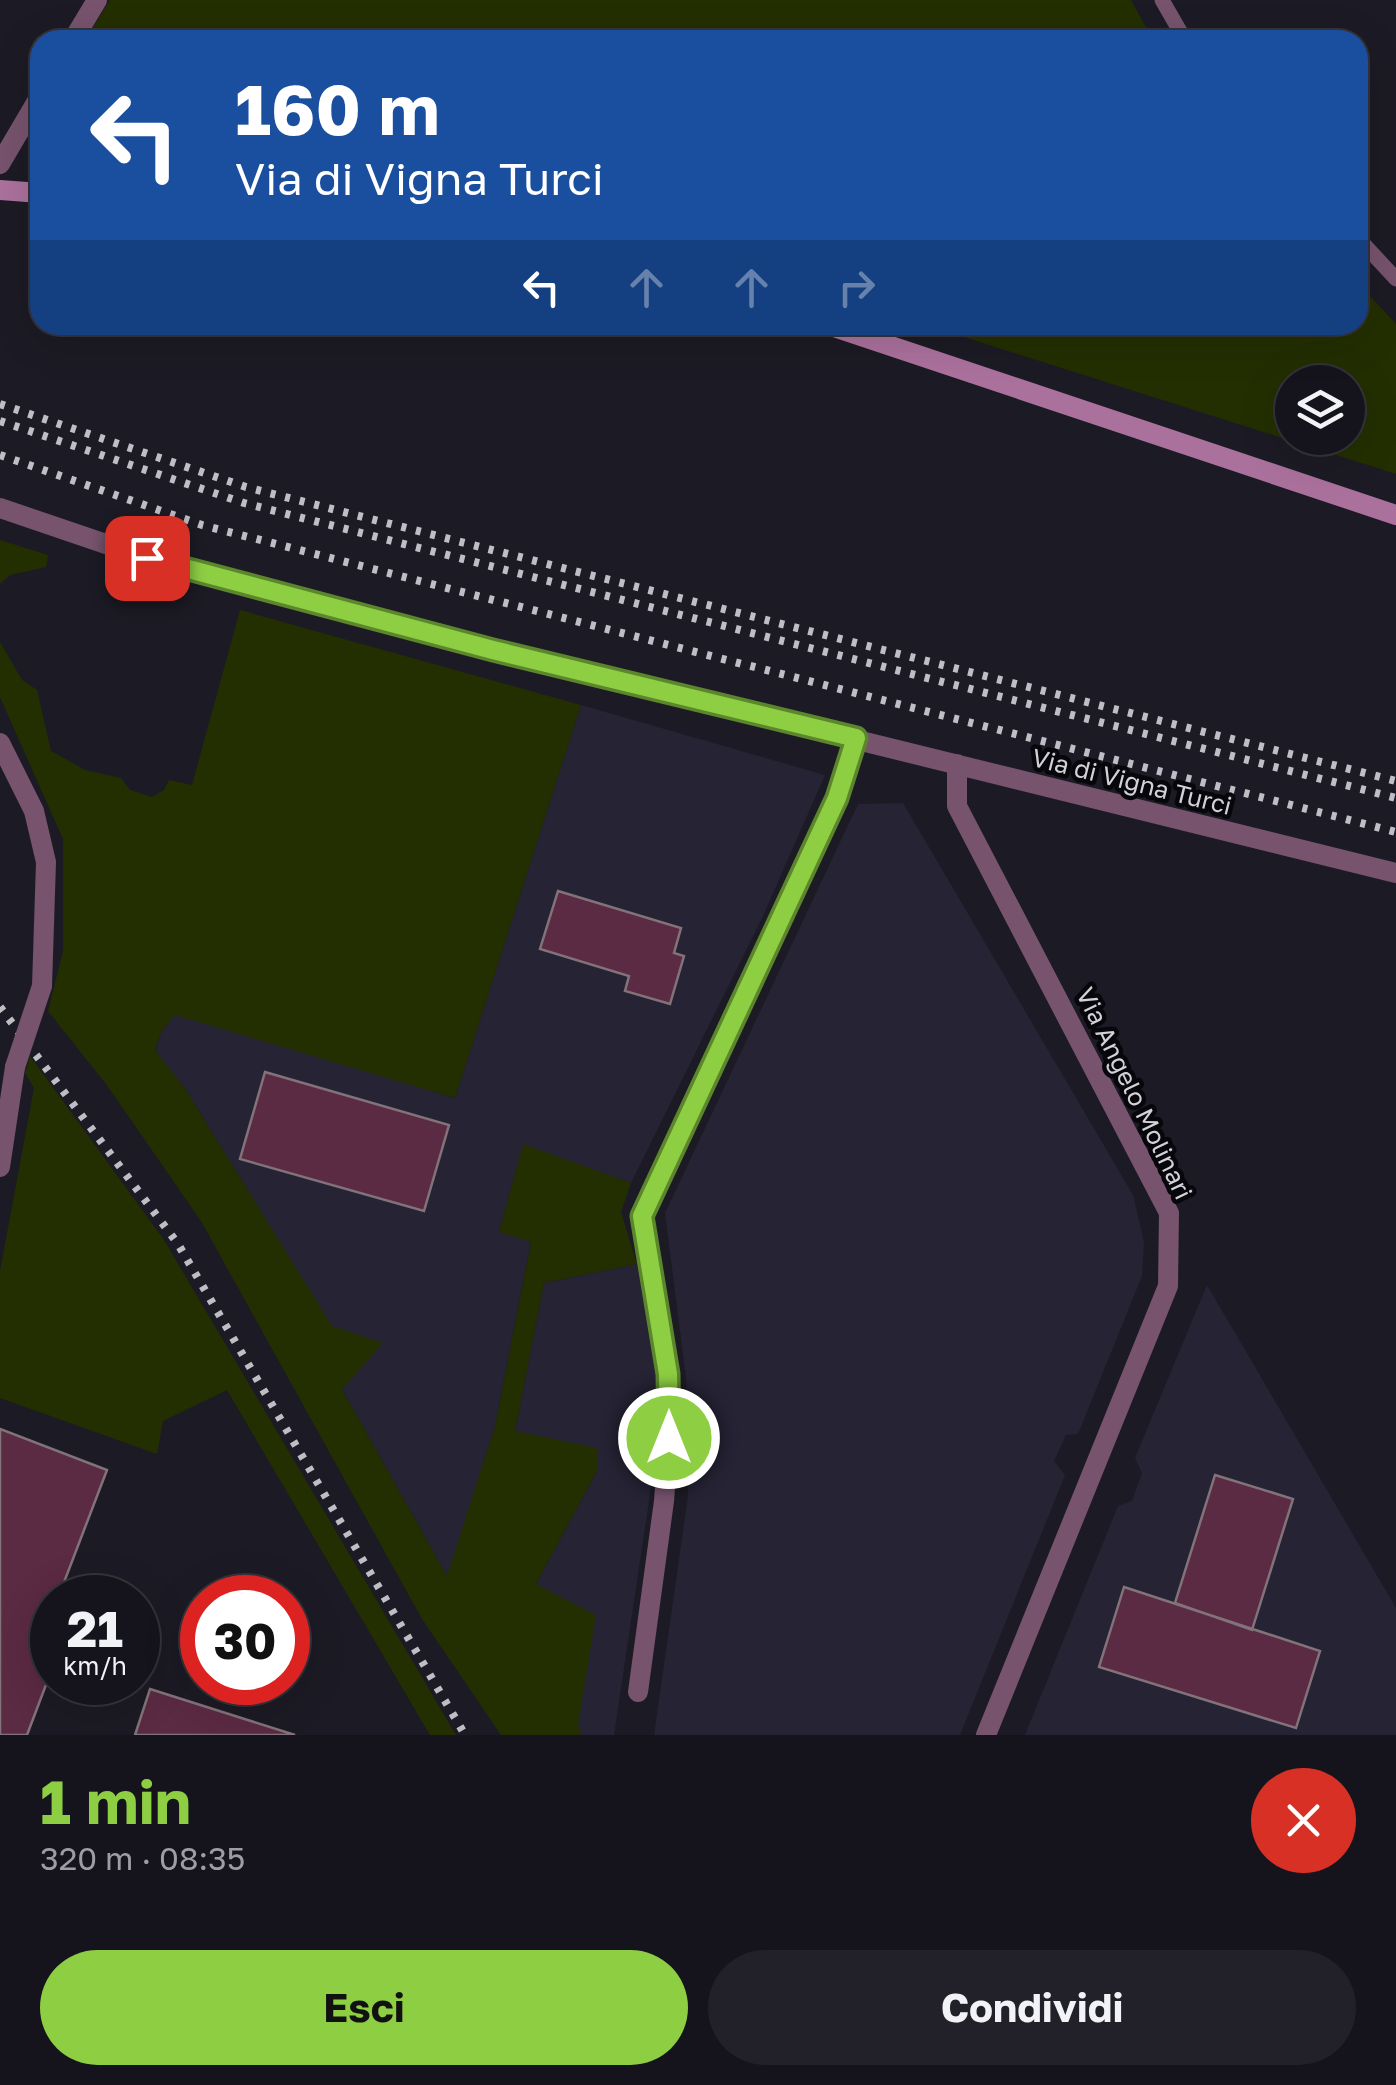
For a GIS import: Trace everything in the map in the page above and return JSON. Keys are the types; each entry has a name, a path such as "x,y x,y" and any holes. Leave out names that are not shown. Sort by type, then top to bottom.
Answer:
{"main road":[{"path":"0,190 30,192"},
{"path":"858,335 1396,515"}],"street":[{"path":"80,30 97,0"},
{"path":"0,164 30,113"},
{"name":"Via di Vigna Turci","path":"0,508 147,558 493,650 1396,873"},
{"path":"638,1692 664,1501 671,1406 642,1216 837,798 856,738"},
{"path":"0,743 34,811 46,862 42,986 15,1067 0,1167"},
{"name":"Via Angelo Molinari","path":"957,764 956,806 1169,1213 1168,1286 986,1735"}],"lane":[{"path":"1162,0 1179,30"},
{"path":"1368,249 1396,279"}],"shaded area":[{"path":"581,705 825,775 763,916 631,1183 523,1145 499,1232 531,1241 495,1426 448,1578 342,1389 332,1327 184,1087 155,1051 162,1030 175,1014 455,1098"},
{"path":"903,803 1133,1195 1144,1242 1142,1276 1078,1434 1066,1435 1054,1461 1065,1475 960,1735 654,1735 688,1496 686,1378 665,1213 858,804"},
{"path":"637,1264 662,1396 652,1481 614,1735 581,1735 577,1734 536,1584 598,1469 515,1431 544,1283"},
{"path":"1207,1285 1396,1608 1396,1735 1025,1735 1118,1506 1132,1501 1142,1473 1135,1458"}],"green space":[{"path":"110,0 1131,0 1148,30 91,30"},
{"path":"1368,294 1396,324 1396,474 1336,455 1365,455 1365,365 1275,365 1275,436 958,335 1368,335"},
{"path":"0,540 48,555 46,567 10,575 0,584"},
{"path":"240,610 581,705 455,1098 175,1015 162,1030 155,1050 184,1087 332,1326 383,1343 342,1389 447,1576 495,1426 531,1242 499,1232 523,1144 631,1183 621,1212 637,1264 544,1283 515,1431 597,1448 598,1469 536,1584 596,1615 578,1725 581,1735 501,1735 422,1619 201,1221 106,1084 48,1011 63,951 63,839 0,697 0,642 22,680 37,690 51,751 85,770 121,778 130,790 152,797 164,790 169,780 192,785"},
{"path":"30,1056 164,1240 456,1735 430,1735 227,1390 163,1421 157,1454 0,1398 0,1271 34,1088 25,1073"}],"building":[{"path":"558,891 681,928 674,953 684,956 670,1004 625,991 629,976 540,949"},
{"path":"265,1072 449,1125 424,1211 240,1159"},
{"path":"0,1429 107,1470 67,1575 30,1575 30,1705 38,1705 27,1735 0,1735"},
{"path":"1215,1475 1293,1499 1252,1630 1175,1603"},
{"path":"1124,1587 1320,1651 1296,1728 1099,1667"},
{"path":"160,1692 180,1699 180,1705 200,1705 295,1735 135,1735 145,1705 160,1705"}],"railway":[{"path":"0,404 246,487 1396,781"},
{"path":"0,421 244,503 1396,798"},
{"path":"0,455 202,525 1396,832"},
{"path":"0,1007 178,1244 465,1735"}],"route":[{"path":"147,558 493,650 856,738 837,798 642,1216 668,1374 669,1438"}]}
